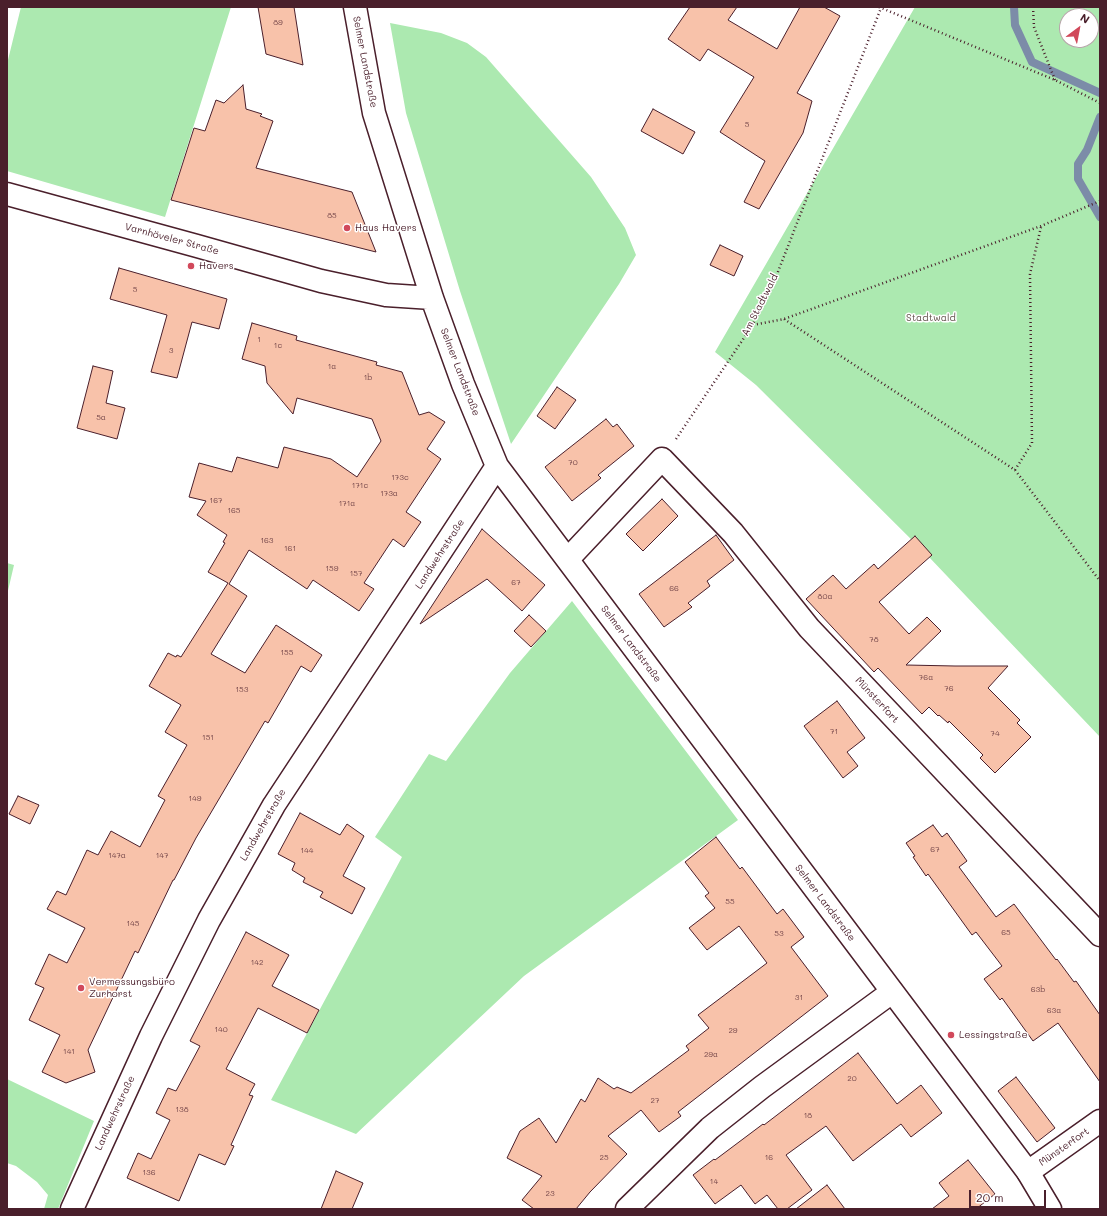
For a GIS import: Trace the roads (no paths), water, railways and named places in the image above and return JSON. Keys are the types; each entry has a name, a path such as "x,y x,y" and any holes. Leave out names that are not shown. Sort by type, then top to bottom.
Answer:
{"street":[{"name":"Selmer Landstraße","path":"355,7 374,113 432,298 463,384 497,466 1028,1172 1050,1209"},
{"name":"Varnhöveler Straße","path":"7,194 321,281 386,295 432,298"},
{"name":"Münsterfort","path":"568,559 662,459 733,533 809,628 1100,935"},
{"name":"Landwehrstraße","path":"72,1209 151,1036 209,920 274,805 497,466"},
{"path":"626,1209 710,1128 762,1087 892,992"},
{"name":"Münsterfort","path":"1028,1172 1100,1121"}],"waterway":[{"path":"1014,7 1015,25 1032,62 1100,93"},
{"path":"1100,117 1087,150 1078,164 1078,179 1100,217"}],"place":[{"name":"Haus Havers","path":"347,228"},
{"name":"Havers","path":"191,266"},
{"name":"Vermessungsbüro Zurhorst","path":"81,988"},
{"name":"Lessingstraße","path":"951,1035"}],"park label":[{"name":"Stadtwald","path":"931,318"}]}
